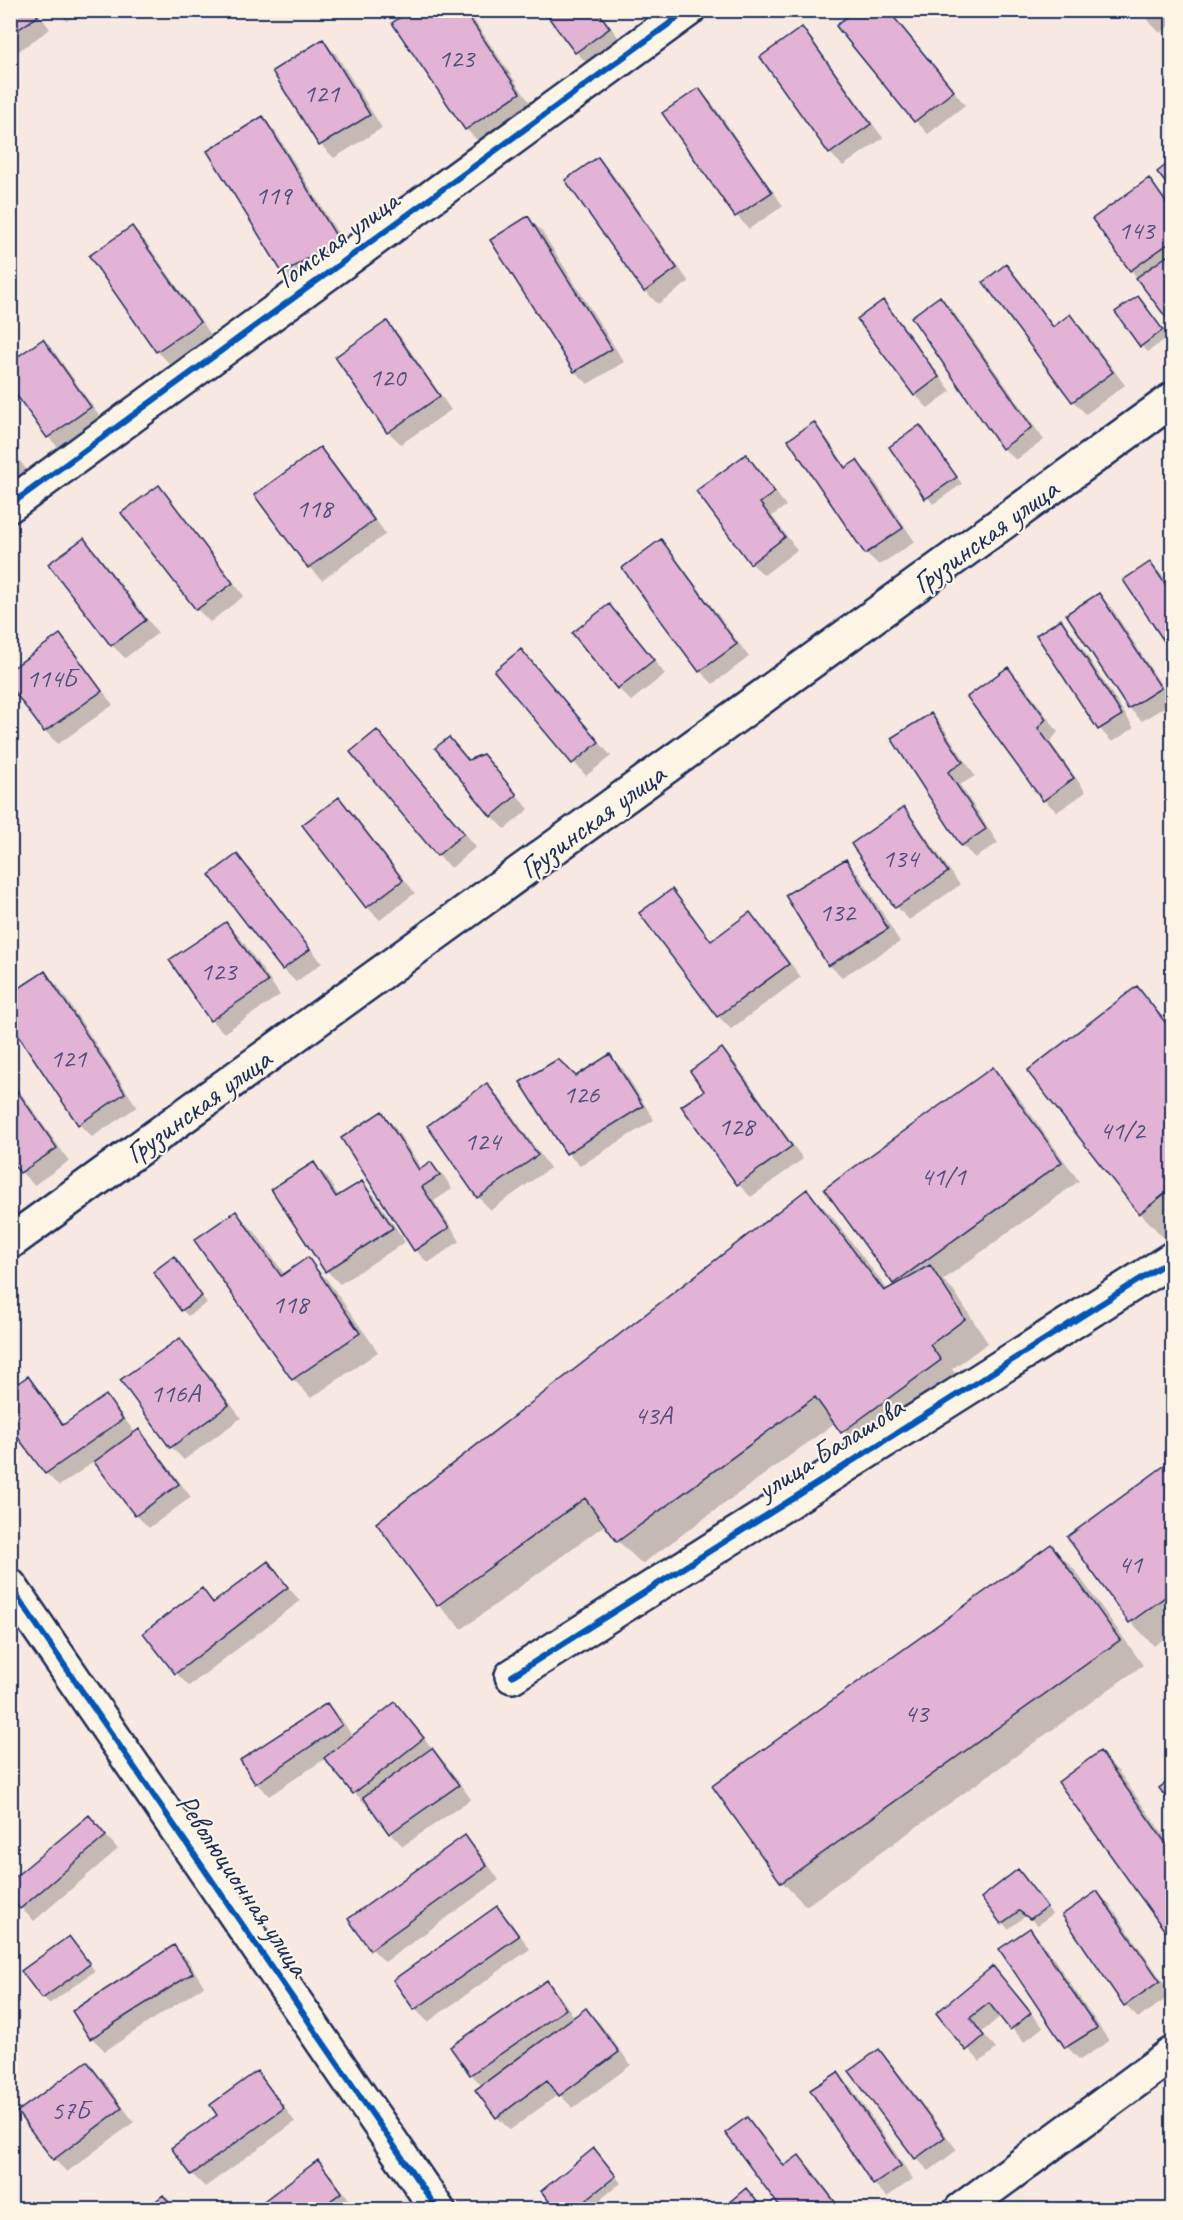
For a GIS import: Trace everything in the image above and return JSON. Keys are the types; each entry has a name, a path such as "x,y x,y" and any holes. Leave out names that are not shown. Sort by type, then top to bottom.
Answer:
{"street":[{"name":"Томская улица","path":"10,506 688,10"},
{"name":"Грузинская улица","path":"10,1242 1173,400"},
{"name":"улица Балашова","path":"512,1676 1173,1259"},
{"name":"Революционная улица","path":"10,1586 438,2210"},
{"path":"961,2210 1173,2054"}],"building":[{"path":"10,10 34,10 38,16 10,35"},
{"path":"411,10 464,10 520,93 465,130 392,23"},
{"path":"543,10 597,10 610,28 575,53"},
{"path":"854,10 888,10 954,91 914,122 836,26"},
{"path":"802,27 871,124 829,154 760,57"},
{"path":"323,39 370,115 319,146 272,71"},
{"path":"699,88 772,192 735,217 662,113"},
{"path":"263,116 338,239 283,274 207,151"},
{"path":"598,157 677,268 644,292 565,180"},
{"path":"1172,160 1172,191 1157,172"},
{"path":"1149,178 1172,211 1172,241 1130,271 1092,219"},
{"path":"528,216 612,349 574,372 490,240"},
{"path":"132,226 200,322 156,352 89,256"},
{"path":"1167,256 1172,263 1172,317 1168,320 1136,278"},
{"path":"1006,264 1053,327 1070,314 1113,372 1072,402 983,282"},
{"path":"940,296 1032,427 1002,449 911,317"},
{"path":"1138,296 1163,330 1140,347 1115,312"},
{"path":"883,300 939,377 914,396 857,319"},
{"path":"387,321 440,396 387,433 335,357"},
{"path":"43,339 91,407 47,438 10,386 10,362"},
{"path":"814,422 845,468 857,460 903,528 865,554 788,440"},
{"path":"920,425 957,477 925,499 889,447"},
{"path":"320,447 374,520 308,568 254,495"},
{"path":"746,454 775,492 760,503 785,537 750,564 696,491"},
{"path":"159,485 233,583 196,610 121,513"},
{"path":"84,538 146,620 111,646 48,564"},
{"path":"661,539 737,644 699,672 622,568"},
{"path":"1150,562 1172,594 1172,653 1123,580"},
{"path":"1099,593 1161,688 1128,709 1066,614"},
{"path":"609,604 654,660 617,689 572,633"},
{"path":"1061,619 1122,715 1098,730 1036,635"},
{"path":"60,634 102,691 44,732 10,686 10,670"},
{"path":"521,649 599,742 572,764 494,671"},
{"path":"1008,667 1046,719 1038,728 1074,778 1043,801 967,697"},
{"path":"931,713 963,762 948,772 986,829 961,846 891,738"},
{"path":"377,730 464,833 437,856 350,752"},
{"path":"449,737 468,760 483,754 517,795 491,817 435,748"},
{"path":"339,797 403,880 366,908 302,825"},
{"path":"904,807 948,872 895,908 851,844"},
{"path":"237,854 310,949 282,970 209,875"},
{"path":"846,859 888,929 828,966 785,895"},
{"path":"672,889 711,941 750,912 789,964 717,1017 639,913"},
{"path":"226,922 268,982 210,1021 169,960"},
{"path":"45,971 125,1093 78,1125 10,1023 10,994"},
{"path":"1137,986 1172,1031 1172,1188 1139,1214 1027,1071"},
{"path":"722,1048 792,1146 737,1185 681,1106 704,1091 690,1071"},
{"path":"610,1054 643,1106 566,1154 520,1082 558,1059 576,1076"},
{"path":"993,1067 1062,1162 893,1284 824,1189"},
{"path":"10,1081 57,1148 20,1173 10,1160"},
{"path":"487,1083 538,1155 477,1198 427,1126"},
{"path":"382,1111 419,1170 431,1162 440,1175 422,1187 449,1228 414,1251 341,1138"},
{"path":"314,1162 336,1197 362,1181 393,1228 325,1272 271,1189"},
{"path":"807,1189 884,1291 930,1265 965,1319 930,1345 941,1360 841,1433 815,1397 617,1542 585,1498 437,1606 376,1523"},
{"path":"236,1211 281,1276 308,1257 360,1333 292,1380 194,1240"},
{"path":"174,1256 202,1296 181,1311 153,1272"},
{"path":"180,1338 229,1405 170,1448 120,1380"},
{"path":"28,1376 63,1425 106,1395 123,1419 45,1474 10,1427 10,1389"},
{"path":"139,1429 179,1484 135,1516 94,1462"},
{"path":"1172,1460 1172,1592 1129,1623 1067,1537"},
{"path":"1051,1544 1120,1640 781,1883 712,1786"},
{"path":"268,1561 288,1587 175,1674 143,1633 202,1588 213,1603"},
{"path":"395,1702 424,1738 353,1794 324,1758"},
{"path":"327,1703 342,1725 255,1784 240,1760"},
{"path":"432,1748 459,1785 389,1834 363,1797"},
{"path":"1100,1751 1172,1852 1172,1941 1058,1782"},
{"path":"1172,1778 1172,1806 1159,1788"},
{"path":"89,1815 106,1836 20,1909 10,1898 10,1881"},
{"path":"465,1835 487,1866 370,1950 348,1919"},
{"path":"1018,1869 1047,1907 1030,1919 1019,1911 1001,1924 981,1898"},
{"path":"1097,1891 1160,1981 1124,2006 1062,1915"},
{"path":"497,1906 519,1936 414,2010 393,1980"},
{"path":"1030,1928 1097,2028 1065,2048 999,1949"},
{"path":"69,1936 90,1964 42,1999 21,1971"},
{"path":"174,1945 193,1973 90,2039 72,2011"},
{"path":"993,1966 1031,2013 1010,2030 989,2003 970,2018 984,2036 966,2051 936,2013"},
{"path":"547,1980 566,2009 470,2075 450,2047"},
{"path":"586,2008 619,2052 559,2096 547,2080 496,2118 475,2090"},
{"path":"879,2049 945,2137 915,2159 849,2071"},
{"path":"87,2061 122,2108 53,2160 17,2112"},
{"path":"257,2071 284,2108 191,2175 171,2148 217,2115 210,2105"},
{"path":"838,2072 901,2166 873,2185 810,2090"},
{"path":"747,2117 784,2166 799,2155 841,2210 782,2210 725,2133"},
{"path":"594,2148 616,2176 573,2210 556,2210 541,2191"},
{"path":"318,2160 342,2192 318,2210 252,2210"},
{"path":"746,2188 764,2210 720,2210"},
{"path":"163,2195 175,2210 145,2210"}],"cycle path":[{"path":"10,505 688,10"},
{"path":"512,1676 1172,1259"},
{"path":"10,1586 438,2210"}]}
